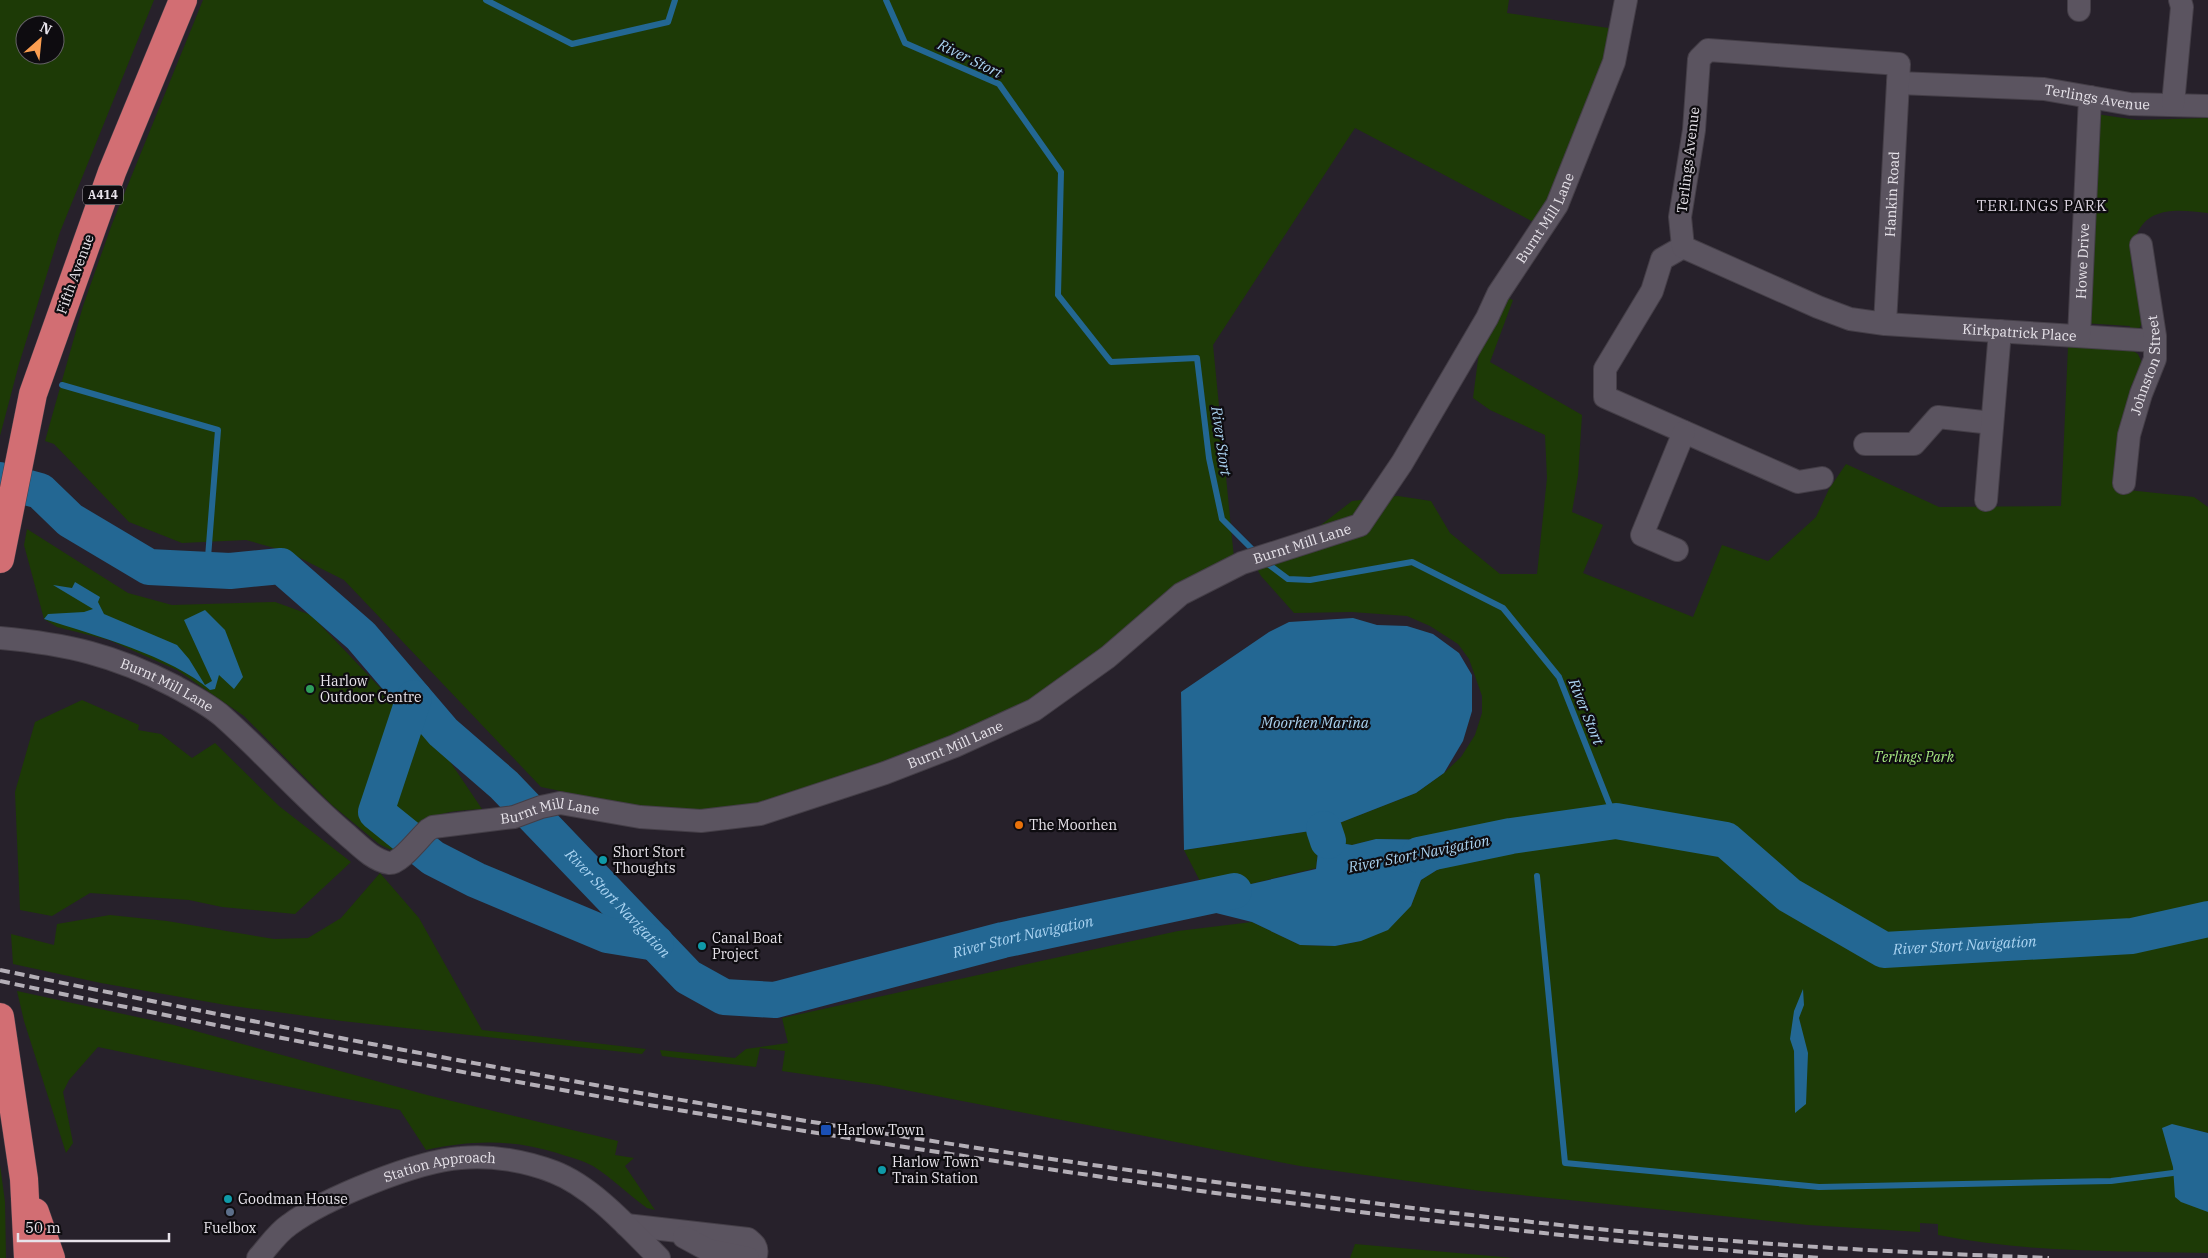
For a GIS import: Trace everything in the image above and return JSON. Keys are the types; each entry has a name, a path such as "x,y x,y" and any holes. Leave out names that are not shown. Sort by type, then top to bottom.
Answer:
{"highway":[{"name":"Fifth Avenue","path":"0,559 33,394 112,172 183,0"},
{"path":"0,1017 24,1179 28,1258"},
{"path":"24,1179 51,1258"}],"street":[{"name":"Burnt Mill Lane","path":"0,638 51,644 100,654 135,667 196,698 221,715 314,806 368,852 379,860 390,864 394,864 401,858 428,830 439,826 514,817 541,807 560,803 640,817 701,821 760,814 885,773 955,746 1034,710 1108,657 1181,594 1242,563 1360,525 1402,463 1487,318 1498,294 1556,205 1614,62 1626,0"},
{"path":"2173,104 2182,7 2180,0"},
{"name":"Terlings Avenue","path":"1683,247 1680,217 1694,130 1699,59 1708,50 2044,89 2130,104 2208,106"},
{"name":"Hankin Road","path":"1886,324 1898,73"},
{"name":"Howe Drive","path":"2079,336 2090,97"},
{"name":"Johnston Street","path":"2124,483 2129,435 2141,394 2155,359 2155,341 2142,245"},
{"path":"1822,478 1798,482 1605,397 1606,369 1652,291 1662,259 1683,247 1818,307 1850,319 1886,324"},
{"name":"Kirkpatrick Place","path":"1886,324 2155,341"},
{"path":"1986,500 2000,331"},
{"path":"1865,444 1914,444 1938,417 1992,423"},
{"path":"1677,550 1642,536 1684,432"},
{"name":"Station Approach","path":"258,1258 289,1225 341,1195 393,1176 458,1158 500,1159 554,1172 573,1181 626,1225 659,1258"},
{"path":"626,1225 748,1239 755,1244 757,1251 756,1255 749,1258"}],"green space":[{"path":"0,0 154,0 60,232 19,364 0,436"},
{"path":"203,0 1509,0 1507,13 1622,30 1543,227 1355,128 1213,345 1234,558 1073,680 988,725 794,798 726,811 644,808 541,787 344,580 288,552 246,540 182,543 129,522 54,444 45,441 83,306 112,224"},
{"path":"2096,114 2137,120 2208,118 2208,213 2188,211 2167,212 2150,218 2142,225 2135,239 2131,256 2143,315 2142,323 2138,330 2130,332 2130,326 2083,323"},
{"name":"Terlings Park","path":"1498,294 1513,300 1490,362 1582,415 1578,476 1572,512 1603,525 1583,573 1693,617 1722,545 1768,561 1816,517 1829,489 1846,464 1939,507 2061,506 2068,347 2130,349 2138,354 2143,365 2131,386 2122,420 2114,478 2128,490 2194,497 2208,507 2208,1133 2192,1129 2208,1197 2208,1253 2039,1248 1971,1241 1938,1235 1938,1224 1920,1223 1920,1232 1808,1225 1481,1191 1300,1166 879,1085 782,1071 785,1051 760,1048 756,1067 662,1056 660,1050 735,1058 746,1049 788,1043 782,1018 1178,931 1252,922 1300,945 1335,946 1361,941 1411,906 1421,880 1463,858 1468,845 1445,840 1376,839 1352,845 1329,841 1318,852 1316,868 1251,884 1218,888 1208,893 1184,850 1324,829 1416,793 1444,773 1461,757 1475,735 1482,713 1482,696 1469,659 1458,644 1430,626 1407,616 1352,612 1294,613 1261,576 1250,557 1321,525 1352,501 1398,496 1431,501 1450,533 1500,574 1537,574 1547,478 1545,435 1490,410 1473,398 1479,352"},
{"path":"27,529 128,593 172,605 275,602 311,615 449,760 482,809 445,813 428,819 411,831 400,844 391,850 379,844 332,805 244,716 177,670 109,640 57,627 44,619 24,545"},
{"path":"82,700 139,725 138,730 161,734 192,758 215,743 279,806 351,862 295,914 222,907 189,900 90,893 52,916 20,910 15,792 35,722"},
{"path":"380,873 419,918 482,1030 646,1049 642,1054 342,1021 226,1005 101,983 13,964 11,934 54,945 57,924 110,915 167,921 274,939 308,938 341,918"},
{"path":"17,991 174,1025 427,1095 618,1141 615,1155 634,1158 625,1166 655,1210 647,1208 593,1166 580,1160 540,1148 492,1142 459,1144 426,1150 400,1110 98,1047 69,1080 63,1092 73,1143 66,1153 24,1021"},
{"path":"0,1165 5,1202 6,1258 0,1258"},
{"path":"1355,1244 1514,1258 1350,1258"}],"water":[{"path":"75,582 100,597 98,602 104,614 177,645 189,659 205,685 212,681 184,620 205,610 225,630 243,677 234,689 219,675 215,689 210,690 194,678 154,657 44,619 48,614 84,612 93,609 53,585 72,588"},
{"name":"Moorhen Marina","path":"1353,618 1377,625 1407,626 1433,634 1459,653 1472,675 1472,711 1463,741 1444,773 1416,793 1324,829 1184,850 1181,692 1269,632 1289,622"},
{"path":"549,826 615,894 610,899 543,830"},
{"path":"1376,839 1445,840 1468,845 1463,858 1421,880 1411,906 1388,930 1361,941 1335,946 1300,945 1252,922 1200,909 1187,901 1218,888 1251,884 1316,869 1318,852 1328,841 1352,845"},
{"path":"1803,989 1804,1005 1799,1018 1808,1053 1806,1104 1795,1113 1794,1051 1790,1039 1794,1011"},
{"path":"2172,1124 2208,1133 2208,1212 2181,1202 2175,1197 2173,1167 2162,1128"}],"waterway":[{"name":"River Stort","path":"486,0 572,44 668,22 675,0"},
{"name":"River Stort","path":"886,0 905,43 999,84 1061,172 1058,295 1111,362 1197,358 1209,458 1222,519 1257,554"},
{"path":"62,385 218,430 207,570"},
{"name":"River Stort Navigation","path":"0,480 40,491 70,520 149,567 230,571 281,566 361,636 443,732 504,785 688,977 724,997 775,1000 1003,940 1234,891"},
{"name":"River Stort","path":"1264,561 1288,579 1310,580 1412,562 1503,608 1559,677 1616,821"},
{"path":"414,698 376,812 433,858 476,880 607,935 656,943"},
{"name":"River Stort Navigation","path":"1419,855 1511,836 1616,821 1726,840 1789,895 1884,950 2132,936 2208,919"},
{"path":"1324,829 1328,841"},
{"path":"1537,876 1565,1163 1819,1187 2111,1181 2173,1173"}],"railway":[{"path":"0,970 293,1029 588,1084 883,1133 1179,1177 1463,1214 1605,1230 1860,1250 2049,1258"},
{"path":"0,981 239,1030 478,1075 717,1117 1065,1171 1389,1216 1605,1239 1822,1258"}],"place":[{"name":"Harlow Outdoor Centre","path":"310,689"},
{"name":"The Moorhen","path":"1019,825"},
{"name":"Short Stort Thoughts","path":"603,860"},
{"name":"Canal Boat Project","path":"702,946"},
{"name":"Harlow Town","path":"826,1130"},
{"name":"Harlow Town Train Station","path":"882,1170"},
{"name":"Goodman House","path":"228,1199"},
{"name":"Fuelbox","path":"230,1212"}],"district":[{"name":"TERLINGS PARK","path":"2042,206"}]}
